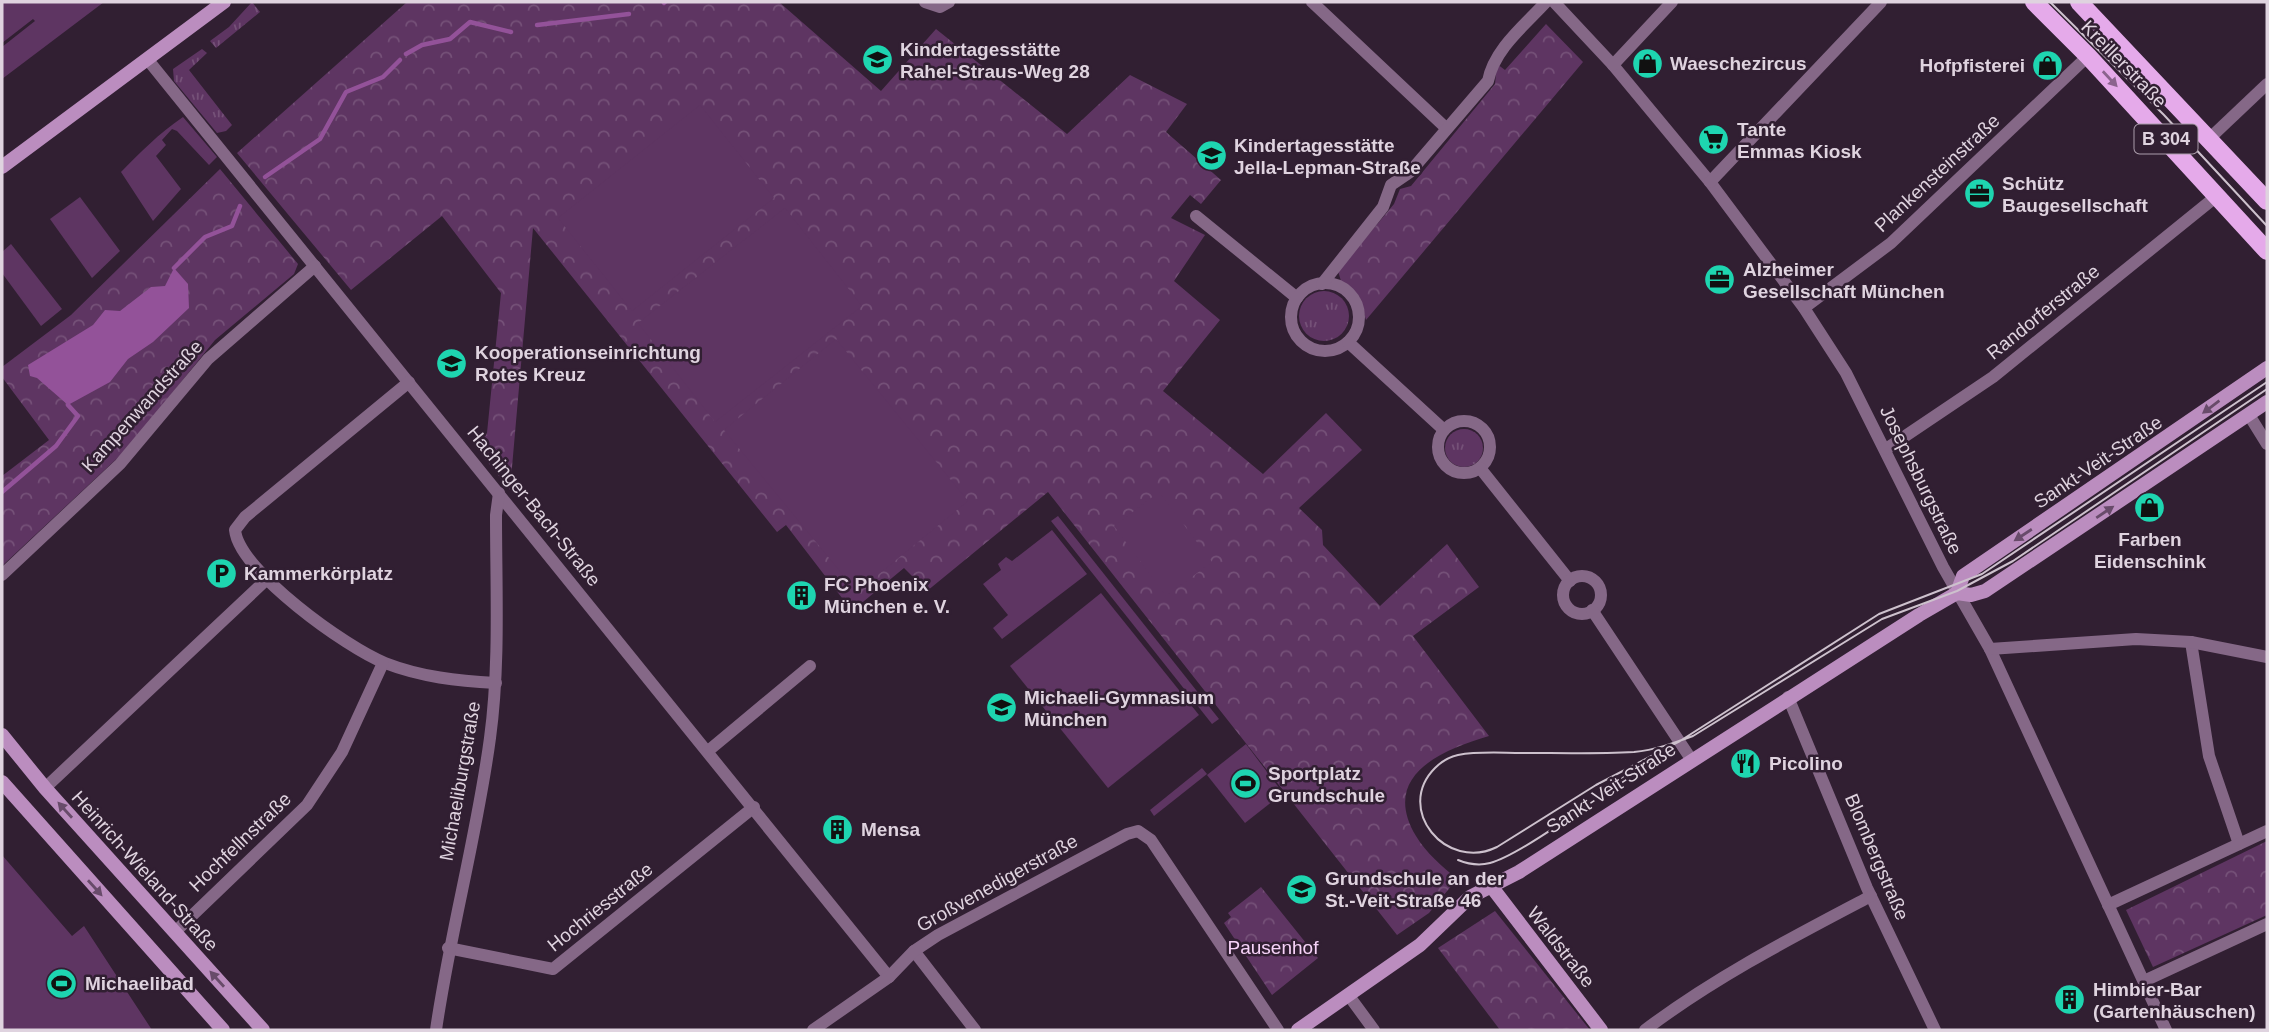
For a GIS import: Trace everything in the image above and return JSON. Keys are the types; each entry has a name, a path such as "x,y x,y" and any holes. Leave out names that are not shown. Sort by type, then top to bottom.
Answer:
{"main road":[{"name":"Kreillerstraße","path":"2034,2 2088,56 2267,251"},
{"name":"Kreillerstraße","path":"2079,2 2267,201"}],"street":[{"path":"2,167 225,2"},
{"path":"925,2 934,7 949,2"},
{"path":"1312,2 1446,128"},
{"path":"1322,284 1383,207 1391,185 1410,172 1488,81 1491,66 1499,54 1546,2"},
{"name":"Josephsburgstraße","path":"1553,2 1612,65 1710,181 1804,308 1846,373 1957,593 1990,649 2166,1030"},
{"path":"1612,65 1672,2"},
{"path":"1710,181 1881,2"},
{"name":"Plankensteinstraße","path":"1804,308 1891,243 2088,56"},
{"name":"Hachinger-Bach-Straße","path":"148,60 889,976"},
{"path":"2210,138 2267,84"},
{"name":"Randorferstraße","path":"1886,449 1982,385 2033,346 2218,195"},
{"path":"1196,216 1297,298"},
{"name":"Kampenwandstraße","path":"2,575 120,464 208,359 315,266"},
{"path":"1322,284 1344,290 1357,308 1356,331 1348,342 1328,351 1317,351 1301,342 1292,326 1292,308 1297,298 1311,286 1322,284"},
{"path":"1348,342 1444,430"},
{"name":"Sankt-Veit-Straße","path":"1957,593 1963,576 2267,368"},
{"path":"409,382 245,517 235,530 236,543 266,580 314,620 383,663 440,679 496,683"},
{"name":"Sankt-Veit-Straße","path":"1297,1030 1434,934 1470,897 1519,872 1788,697 1957,593 1985,591 2267,402"},
{"path":"2249,415 2267,444"},
{"path":"1468,421 1483,429 1491,445 1486,462 1480,468 1464,474 1448,468 1439,454 1438,445 1444,430 1451,424 1468,421"},
{"path":"1480,468 1570,581"},
{"name":"Michaeliburgstraße","path":"436,1030 448,948 491,738 496,683 496,515 499,493"},
{"path":"1586,576 1596,583 1601,594 1592,610 1576,612 1567,605 1564,590 1570,581 1586,576"},
{"path":"45,788 266,580"},
{"path":"1592,610 1691,759"},
{"path":"1990,649 2136,639 2191,642 2267,657"},
{"path":"2191,642 2208,756 2239,844"},
{"name":"Hochfellnstraße","path":"174,932 307,805 342,752 383,663"},
{"path":"708,751 810,666"},
{"name":"Blombergstraße","path":"1788,697 1871,896 1935,1030"},
{"name":"Heinrich-Wieland-Straße","path":"2,735 45,788 263,1030"},
{"path":"2,782 223,1030"},
{"name":"Hochriesstraße","path":"448,948 553,969 754,807"},
{"name":"Großvenedigerstraße","path":"813,1030 889,976 914,951 947,930 1127,834 1138,831 1151,840 1278,1030"},
{"path":"2108,905 2267,831"},
{"name":"Waldstraße","path":"1491,887 1601,1030"},
{"path":"1645,1030 1729,973 1871,896"},
{"path":"2144,981 2267,924"},
{"path":"914,951 975,1030"},
{"path":"1349,996 1374,1030"}],"green space":[{"path":"2,2 104,2 2,79 2,47 35,21 33,19 2,43"},
{"path":"252,2 260,12 216,48 210,41 229,27"},
{"path":"407,2 779,2 881,91 936,29 1067,134 1130,75 1187,104 1166,132 1221,180 1201,204 1190,195 1171,218 1205,235 1174,281 1220,320 1163,391 1263,474 1326,413 1362,450 1299,508 1322,530 1323,545 1380,606 1447,544 1479,587 1413,636 1489,736 1435,758 1421,769 1411,782 1405,797 1407,815 1416,836 1429,854 1457,879 1429,913 1397,935 1048,492 927,591 904,568 852,611 786,525 777,532 533,228 510,490 474,445 487,433 501,293 442,216 351,290 237,153"},
{"path":"1546,24 1583,62 1366,320 1359,296 1341,281 1338,271 1394,204 1400,189 1411,186 1495,84 1497,64 1505,70"},
{"path":"202,49 207,53 189,70 232,125 226,131 217,133 174,81 173,69"},
{"path":"700,105 774,198 632,311 558,218"},
{"path":"183,117 217,157 209,165 172,129 162,140 166,145 156,156 181,189 153,221 121,172"},
{"path":"220,169 298,264 294,274 215,340 127,449 2,566 2,476 49,440 2,377 2,367 71,315"},
{"path":"80,197 120,251 92,278 50,219"},
{"path":"785,208 862,306 715,422 638,323"},
{"path":"11,244 62,309 41,326 2,273 2,252"},
{"path":"1324,291 1341,299 1349,316 1341,333 1324,341 1307,333 1299,316 1307,299"},
{"path":"836,339 968,501 857,592 724,430"},
{"path":"1464,429 1478,434 1483,448 1478,462 1464,467 1450,462 1445,448 1450,434"},
{"path":"1159,492 1212,562 1166,596 1114,526"},
{"path":"1058,516 1219,719 1212,724 1051,521"},
{"path":"1052,530 1087,574 1002,639 993,628 1008,615 983,584 1001,570 998,564 1006,557 1012,561"},
{"path":"1101,593 1199,715 1108,788 1010,666"},
{"name":"Sportplatz Grundschule","path":"1246,744 1283,793 1245,823 1207,775"},
{"path":"1202,768 1207,774 1154,816 1150,810"},
{"path":"2267,841 2267,915 2153,967 2126,910"},
{"name":"Michaelibad","path":"2,855 72,936 84,926 152,1030 2,1030"},
{"name":"Pausenhof","path":"1261,887 1318,958 1272,995 1224,923 1231,917 1228,913"},
{"path":"1495,911 1590,1030 1500,1030 1438,948"}],"shaded area":[{"path":"174,268 188,284 189,308 153,342 128,359 110,382 68,405 37,378 30,376 28,365 93,325 105,310 120,311 151,287 165,286"}],"waterway":[{"path":"537,25 629,14"},
{"path":"406,54 422,45 450,39 470,22 511,32"},
{"path":"265,177 320,139 346,92 383,77 400,60"},
{"path":"174,268 205,237 232,226 240,206"},
{"path":"2,492 56,446 78,416 68,405"}],"tram line":[{"path":"2050,2 2164,115 2267,226"},
{"path":"2267,382 1982,574 1879,614 1680,741 1596,785 1497,847 1478,852 1460,851 1444,844 1423,818 1420,801 1424,784 1437,766 1455,756 1482,753 1634,752 1672,744 1679,741 1686,739 1693,736 1882,619 1957,591 2013,561 2267,389"},
{"path":"1458,860 1482,864 1503,858 1559,825 1624,777"}],"place":[{"name":"Kindertagesstätte Rahel-Straus-Weg 28","path":"877,60"},
{"name":"Waeschezircus","path":"1647,63"},
{"name":"Hofpfisterei","path":"2048,65"},
{"name":"Tante Emmas Kiosk","path":"1714,140"},
{"name":"Kindertagesstätte Jella-Lepman-Straße","path":"1211,156"},
{"name":"Schütz Baugesellschaft","path":"1979,194"},
{"name":"Alzheimer Gesellschaft München","path":"1720,280"},
{"name":"Kooperationseinrichtung Rotes Kreuz","path":"452,363"},
{"name":"Farben Eidenschink","path":"2150,508"},
{"name":"Kammerkörplatz","path":"221,573"},
{"name":"FC Phoenix München e. V.","path":"801,595"},
{"name":"Michaeli-Gymnasium München","path":"1001,708"},
{"name":"Picolino","path":"1746,763"},
{"name":"Sportplatz Grundschule","path":"1245,784"},
{"name":"Mensa","path":"838,829"},
{"name":"Grundschule an der St.-Veit-Straße 46","path":"1302,889"},
{"name":"Michaelibad","path":"62,983"},
{"name":"Himbier-Bar (Gartenhäuschen)","path":"2070,1000"}]}
